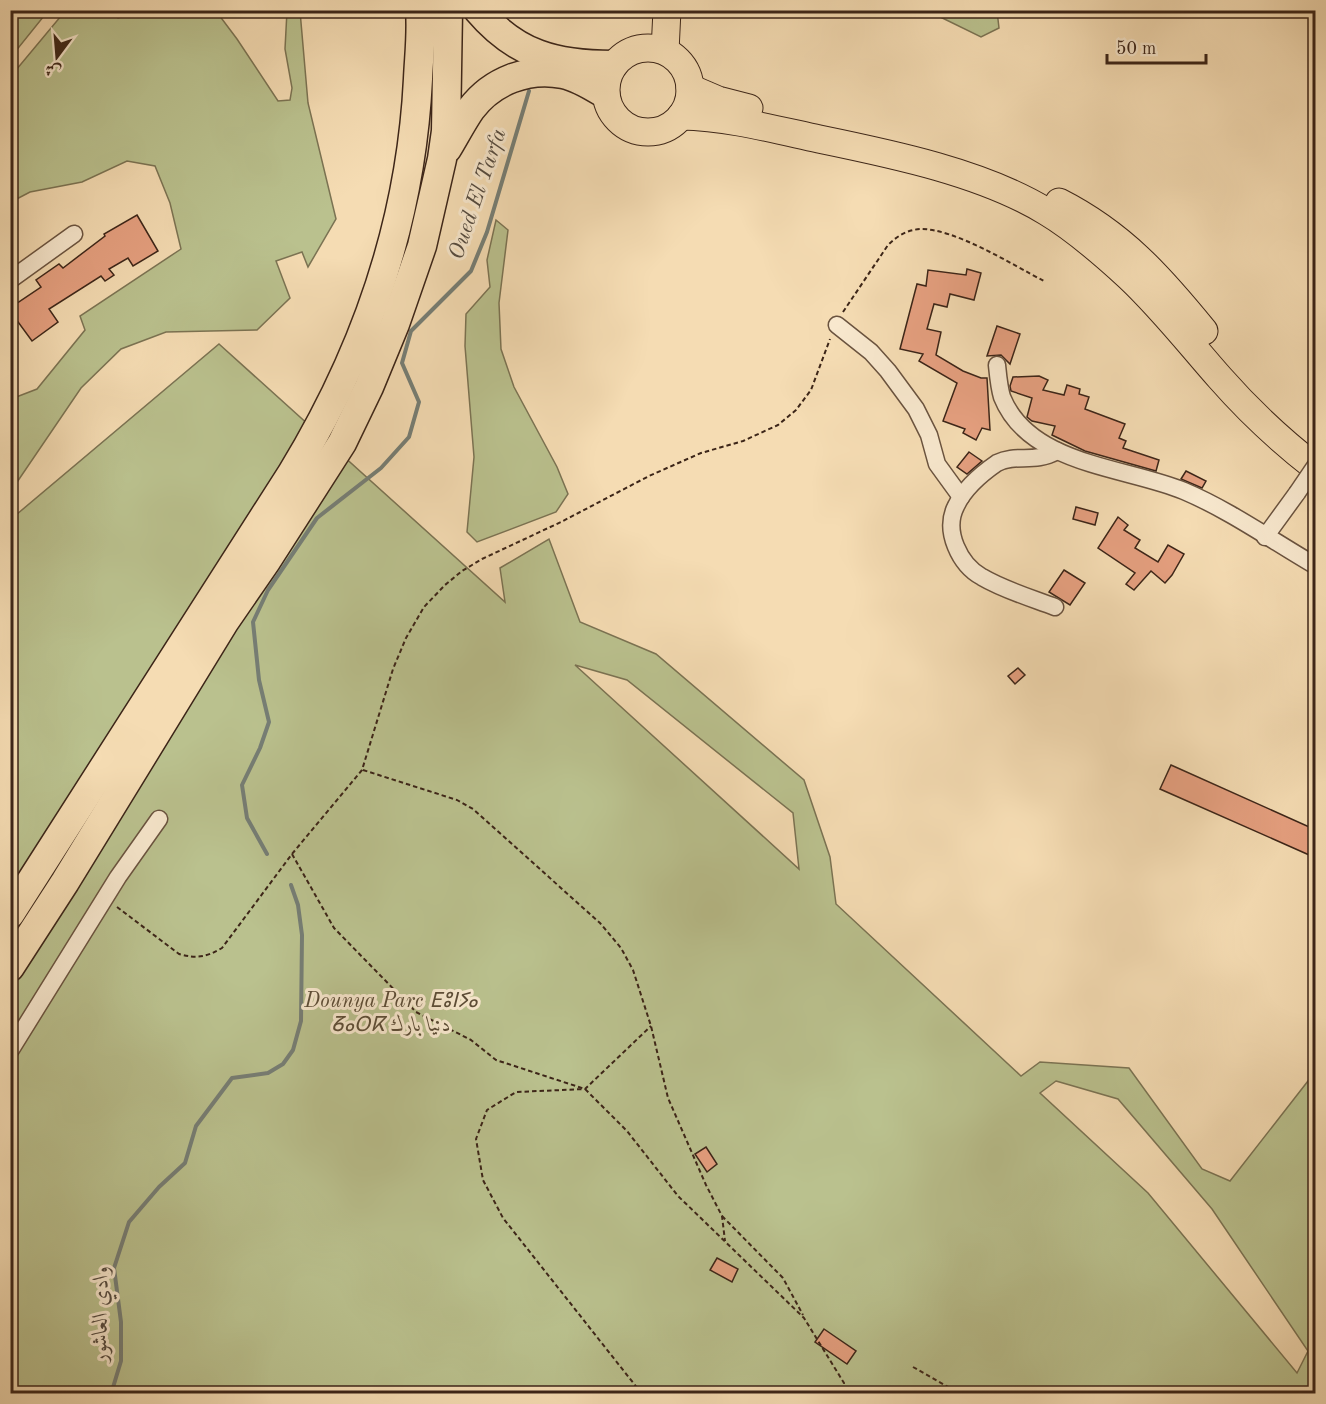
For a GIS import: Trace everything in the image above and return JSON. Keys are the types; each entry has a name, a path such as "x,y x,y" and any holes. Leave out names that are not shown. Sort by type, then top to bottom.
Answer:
{"highway":[{"path":"10,967 65,882 225,621 342,443 369,387 422,246 442,159 446,131 448,10"},
{"path":"478,10 502,35 535,54 572,64 613,65"},
{"path":"652,10 654,49"},
{"path":"654,49 667,10"},
{"path":"10,914 298,463 327,414 348,371 380,289 403,201 415,122 420,13"},
{"path":"654,49 683,66 690,88 687,106 681,116 665,128 646,132 627,126 612,113 605,94 606,82 613,65 621,57 631,51 654,49"},
{"path":"442,159 472,108 483,95 512,78 537,72 563,74 576,78 605,94"},
{"path":"690,88 735,105 897,139 956,157 1007,175 1076,210 1122,242 1161,279 1229,362 1286,426 1316,449"},
{"path":"681,116 733,120 884,153 986,184 1048,213 1095,247 1130,278 1170,319 1241,400 1286,444 1316,466"}],"street":[{"path":"10,280 74,234"},
{"path":"837,325 870,352 888,371 916,409 929,435 937,464 961,497"},
{"path":"997,365 1003,398 1011,412 1032,435 1057,451 1184,491 1316,566"},
{"path":"1055,607 982,577 967,566 958,552 952,522 954,508 961,497 989,468 1004,459 1042,458 1057,451"},
{"path":"1265,537 1316,466"},
{"path":"10,1051 131,857 159,819"}],"path":[{"path":"105,898 179,954 201,957 222,948 292,854 362,770 393,669 406,638 424,607 445,585 482,559 561,522 658,472 720,446 743,441 778,425 796,410 811,390 820,362 843,313 888,245 896,237 912,230 932,230 957,237 1044,281"},
{"path":"362,770 457,800 480,815 600,923 621,948 633,970 651,1026 668,1098 706,1185 722,1216 783,1278 804,1318 844,1383 843,1394"},
{"path":"292,854 334,928 417,1012 471,1040 496,1059 585,1089 627,1131 678,1196 804,1318"},
{"path":"642,1394 503,1218 483,1180 476,1139 487,1110 516,1092 585,1089 651,1026"},
{"path":"722,1216 725,1241"},
{"path":"913,1367 950,1388 953,1394"}],"green space":[{"path":"66,10 109,11 118,18 141,11 216,11 278,101 290,100 292,88 285,49 287,11 300,11 308,103 336,219 308,267 302,252 276,261 290,298 257,330 166,332 121,349 81,388 11,491 11,399 37,389 85,330 80,316 181,249 170,203 155,166 127,161 82,182 30,192 11,202 11,76"},
{"path":"10,11 48,11 11,57"},
{"path":"928,11 997,11 999,28 981,37"},
{"path":"496,220 508,230 499,303 501,349 514,387 557,467 568,494 556,512 477,542 467,532 474,457 465,346 466,314 490,287 487,260"},
{"name":"Dounya Parc ⴹⵓⵏⵢⴰ ⵒⴰⵔⴽ دنيا بارك","path":"219,344 505,602 500,568 549,539 580,622 656,654 804,780 830,857 836,904 1021,1076 1040,1062 1129,1068 1202,1169 1230,1181 1315,1072 1315,1393 11,1393 10,520","holes":["575,665 627,680 793,813 799,869","1056,1081 1118,1099 1212,1209 1308,1351 1297,1373 1148,1193 1040,1093"]}],"building":[{"path":"137,215 158,251 133,266 128,258 109,269 114,275 105,281 101,276 49,309 58,322 32,341 10,308 41,287 36,280 59,264 63,268 105,236 104,234"},
{"path":"967,269 981,273 974,300 950,294 947,307 934,304 927,329 941,332 936,355 963,371 987,378 990,430 982,428 976,440 963,433 965,429 943,421 957,383 919,361 923,354 900,349 917,284 926,286 928,270 966,275"},
{"path":"997,326 1020,334 1010,364 1001,355 987,356"},
{"path":"1039,376 1048,380 1043,390 1064,395 1067,385 1080,389 1079,394 1089,397 1085,409 1125,424 1119,438 1126,441 1123,448 1159,460 1156,471 1085,451 1052,435 1055,426 1032,421 1027,417 1032,398 1011,391 1010,386 1013,377"},
{"path":"969,452 982,461 967,474 957,467"},
{"path":"1186,471 1206,481 1202,488 1181,479"},
{"path":"1076,507 1098,513 1095,525 1073,519"},
{"path":"1118,517 1128,525 1124,530 1140,540 1135,548 1158,562 1168,545 1184,554 1165,583 1151,571 1134,590 1126,584 1135,573 1098,548"},
{"path":"1064,570 1085,583 1070,605 1049,592"},
{"path":"1018,668 1025,675 1015,684 1008,676"},
{"path":"1171,765 1316,830 1316,858 1160,789"},
{"path":"706,1147 717,1164 707,1172 695,1154"},
{"path":"717,1258 738,1269 732,1282 710,1270"},
{"path":"824,1329 856,1351 847,1364 815,1342"}],"waterway":[{"name":"Oued El Tarfa","path":"267,854 247,818 242,785 260,748 269,722 259,680 253,622 268,590 317,518 381,468 409,437 419,402 402,363 411,331 471,271 487,232 529,91"},
{"name":"وادي العاشور","path":"111,1394 121,1361 121,1322 114,1268 129,1222 159,1187 185,1163 196,1126 232,1078 268,1073 283,1064 293,1050 301,1021 302,935 298,905 291,885"}]}
